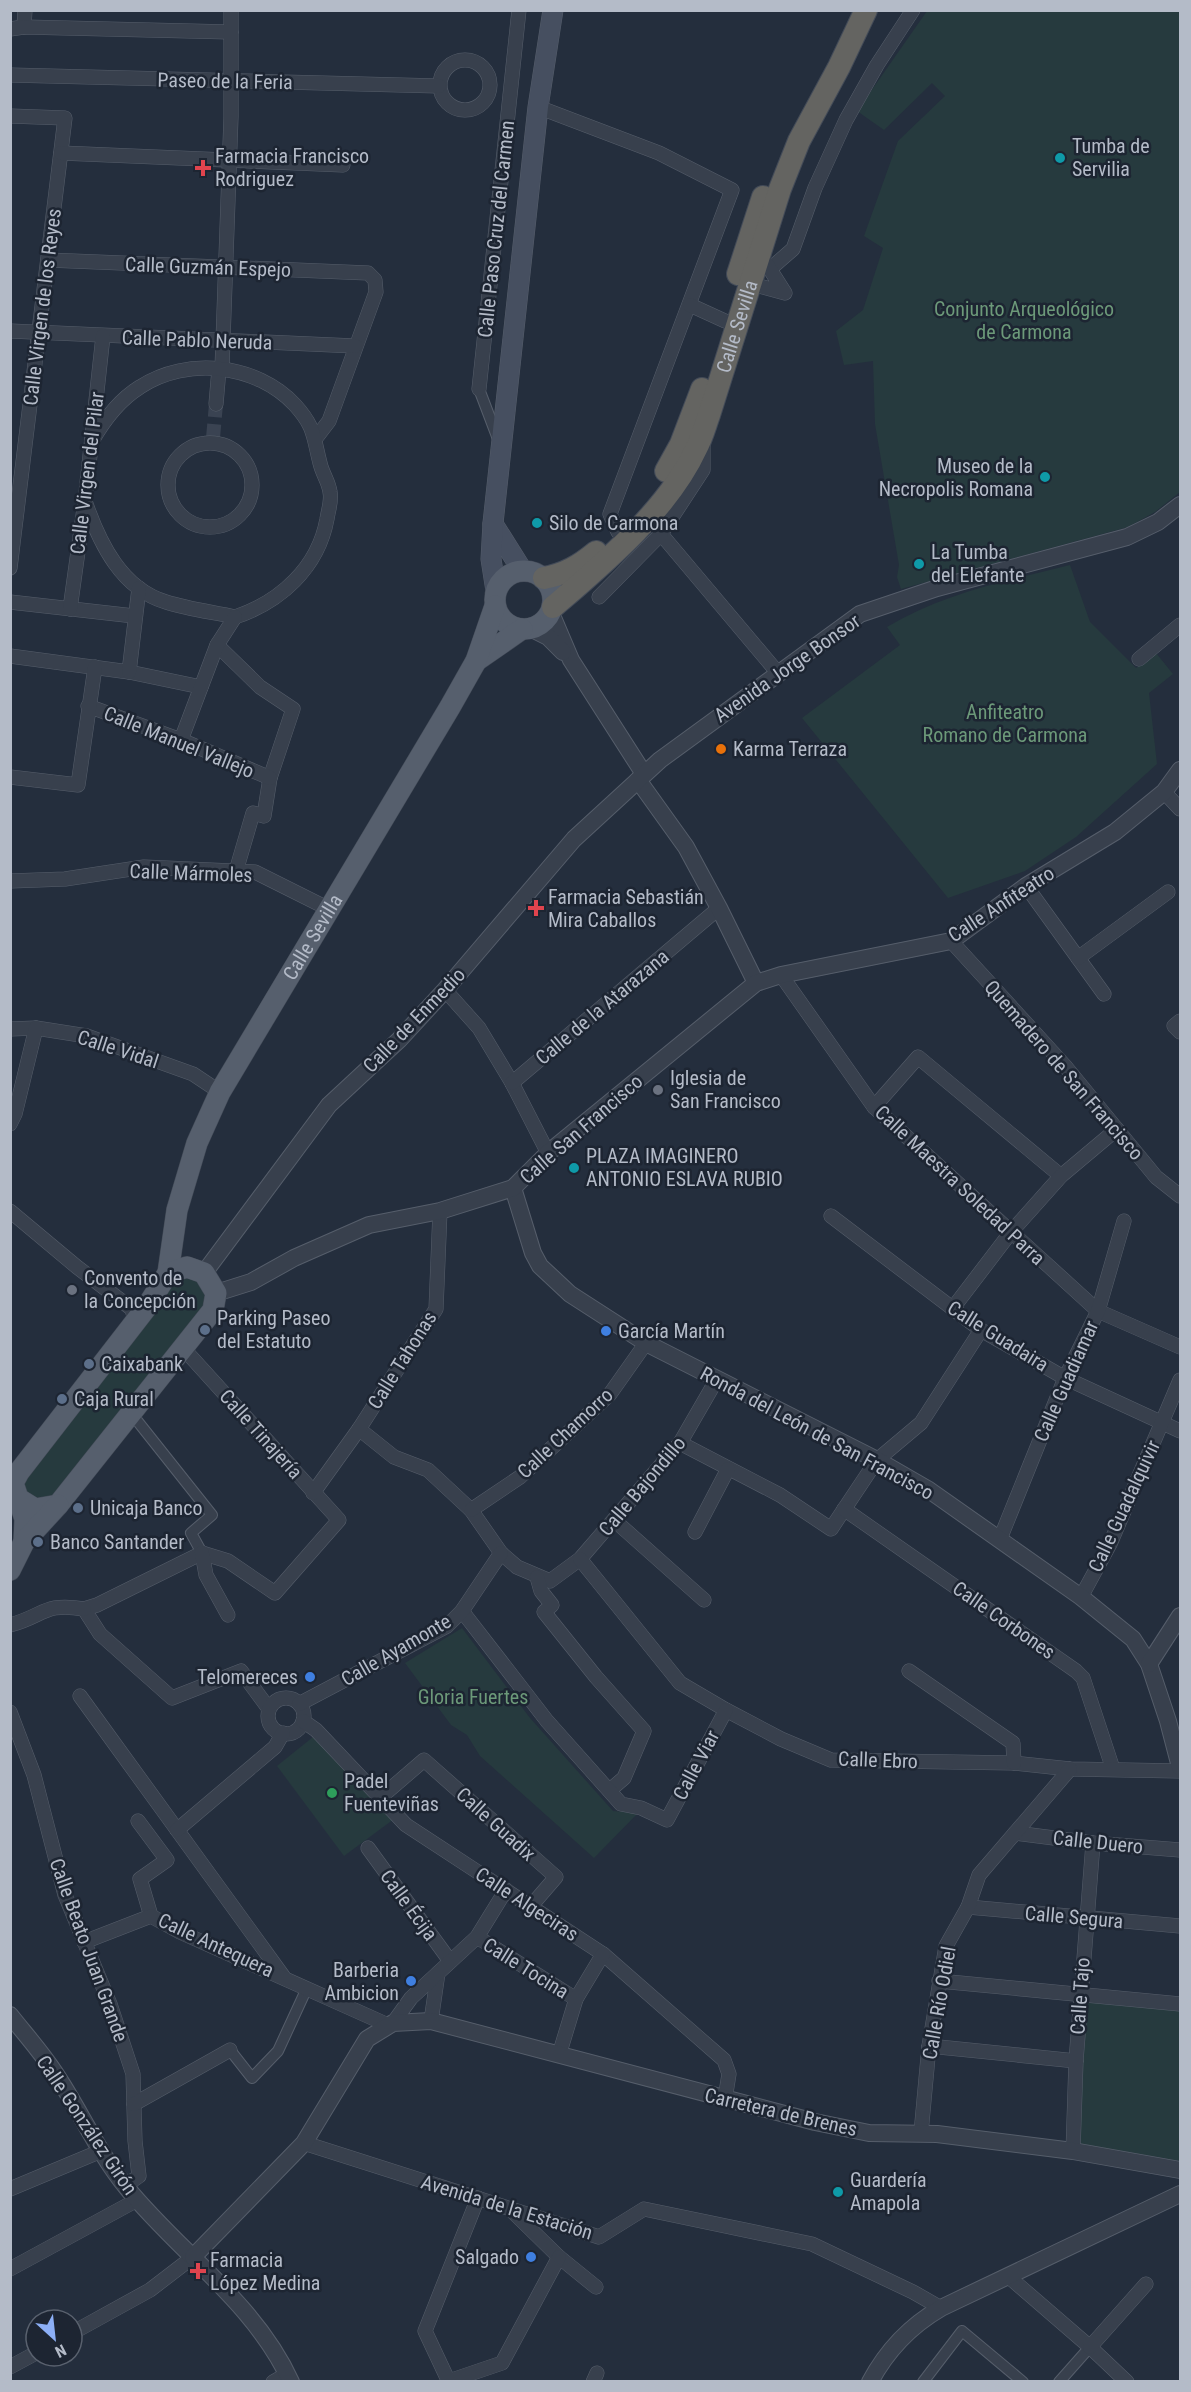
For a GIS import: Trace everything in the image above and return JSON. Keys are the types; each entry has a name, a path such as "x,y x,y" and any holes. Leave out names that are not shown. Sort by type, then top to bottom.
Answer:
{"highway":[{"name":"Calle Sevilla","path":"544,578 560,575 578,567 618,532 644,504 665,473 681,444 696,407 750,233 787,137 828,59 861,10"},
{"name":"Calle Sevilla","path":"552,610 654,511 682,474 696,450 749,289 765,261 780,189 800,141 840,67 866,10"}],"main road":[{"path":"526,629 505,622 496,598 491,560 493,522 538,107 553,10"},
{"path":"493,522 522,570"},
{"path":"522,570 538,573 552,591 552,610 538,626 526,629 476,661 496,598 506,577 522,570"},
{"name":"Calle Sevilla","path":"186,1271 174,1224 197,1143 219,1092 476,661"},
{"path":"10,1570 24,1542 58,1505 213,1310 216,1293 186,1271 134,1317 19,1472 13,1483 15,1495 25,1519 24,1542"},
{"path":"15,1495 35,1509 58,1505"}],"street":[{"path":"25,10 17,28 231,32"},
{"path":"216,404 223,341 226,267 230,160 231,10"},
{"name":"Calle Paso Cruz del Carmen","path":"501,445 479,389 519,10"},
{"path":"749,289 759,286 785,293 765,261 793,249 815,188 846,120 877,65 913,10"},
{"path":"467,60 482,66 487,73 490,90 482,104 467,111 459,110 445,101 439,86 440,78 450,64 467,60"},
{"name":"Paseo de la Feria","path":"10,75 439,86"},
{"path":"490,90 510,90"},
{"path":"538,107 659,153 732,190 610,514 618,532"},
{"name":"Calle Virgen de los Reyes","path":"10,116 65,118 10,568"},
{"path":"61,153 343,165"},
{"name":"Calle Guzmán Espejo","path":"48,260 368,273 375,280 376,292 355,346"},
{"path":"690,305 724,321"},
{"name":"Calle Pablo Neruda","path":"10,330 355,346"},
{"name":"Calle Virgen del Pilar","path":"70,609 85,501 103,336"},
{"path":"316,438 329,422 355,346"},
{"path":"85,501 106,550 122,572 139,588 167,603 235,617 262,606 287,589 303,571 316,551 326,526 331,496 329,485 321,469 316,438 303,415 284,395 262,381 221,368 184,370 147,382 116,408 92,441"},
{"path":"599,597 661,534 703,470 703,432 696,407"},
{"path":"213,441 242,458 250,474 251,489 247,504 234,519 220,525 206,526 189,521 176,509 170,498 168,480 175,462 183,453 200,444 213,441"},
{"name":"Avenida Jorge Bonsor","path":"641,777 660,759 860,614 937,588 1127,537 1158,522 1180,505"},
{"path":"661,534 778,673"},
{"path":"129,672 139,588"},
{"path":"10,602 134,616"},
{"path":"552,610 571,660 686,847 756,983"},
{"path":"181,740 217,645 235,617"},
{"path":"1139,659 1180,625"},
{"path":"526,629 548,637 571,660"},
{"path":"217,645 260,687 293,709 270,778 264,816 254,813 236,871"},
{"path":"10,656 129,672 201,687"},
{"path":"10,777 78,785 95,667"},
{"name":"Calle Manuel Vallejo","path":"88,705 181,740 270,778"},
{"name":"Calle Anfiteatro","path":"756,983 781,975 951,941 1026,886 1115,832 1164,792 1180,770"},
{"name":"Calle de Enmedio","path":"186,1271 329,1105 399,1040 446,990 574,839 641,777"},
{"path":"1164,792 1180,809"},
{"name":"Calle Mármoles","path":"10,881 65,879 144,867 255,872 329,909"},
{"path":"1026,886 1104,994"},
{"path":"1078,958 1168,891"},
{"name":"Calle de la Atarazana","path":"512,1083 719,908"},
{"name":"Quemadero de San Francisco","path":"951,941 1065,1066 1156,1177 1180,1196"},
{"name":"Calle Maestra Soledad Parra","path":"781,975 874,1107 1098,1311 1180,1347"},
{"name":"Calle San Francisco","path":"216,1293 251,1282 294,1258 369,1225 440,1211 513,1188 548,1153 756,983"},
{"path":"446,990 479,1028 512,1083 548,1153"},
{"path":"10,1124 15,1114 36,1028"},
{"name":"Calle Vidal","path":"10,1029 36,1028 87,1036 193,1074 219,1092"},
{"path":"874,1107 918,1058 1061,1176"},
{"path":"952,1308 1011,1232 1061,1176 1117,1129"},
{"name":"Ronda del León de San Francisco","path":"513,1188 533,1253 540,1266 570,1294 646,1343 877,1460 929,1490 1081,1597 1133,1639 1149,1664 1174,1719 1180,1769"},
{"name":"Calle Tahonas","path":"313,1493 360,1429 436,1309 440,1211"},
{"path":"10,1212 132,1308 134,1317"},
{"name":"Calle Guadaira","path":"831,1216 981,1330 1065,1378 1180,1431"},
{"name":"Calle Guadiamar","path":"1000,1539 1065,1378 1098,1311 1124,1221"},
{"path":"680,1443 780,1495 831,1529 877,1460 921,1423 981,1330"},
{"name":"Calle Chamorro","path":"471,1510 520,1478 610,1394 646,1343"},
{"name":"Calle Tinajería","path":"183,1348 339,1520 275,1593 228,1561 202,1553"},
{"name":"Calle Bajondillo","path":"537,1577 550,1581 580,1559 680,1443 717,1379"},
{"name":"Calle Guadalquivir","path":"1081,1597 1110,1544 1180,1380"},
{"path":"131,1413 212,1515 191,1533 202,1553 206,1575 228,1615"},
{"path":"360,1429 393,1457 428,1470 471,1510 501,1553 517,1567 537,1577 541,1591 552,1605 544,1612 596,1677 644,1731 624,1778 610,1790 547,1722 462,1611"},
{"path":"695,1532 728,1469"},
{"name":"Calle Corbones","path":"844,1509 1076,1671 1083,1678 1113,1769"},
{"path":"614,1520 704,1600"},
{"path":"10,1624 51,1607 84,1609 97,1605 202,1553"},
{"name":"Calle Ayamonte","path":"299,1704 447,1626 462,1611 501,1553"},
{"name":"Calle Ebro","path":"580,1559 680,1683 781,1739 831,1760 1014,1764 1070,1769 1180,1769"},
{"path":"84,1609 100,1634 172,1698 241,1671 269,1709 270,1724 277,1732 293,1732 303,1721 302,1709 294,1700 283,1698 277,1700 269,1709"},
{"path":"1149,1664 1180,1616"},
{"path":"909,1671 1013,1743 1014,1764"},
{"path":"80,1696 285,1977"},
{"name":"Calle Viar","path":"610,1790 621,1804 642,1808 667,1820 726,1710"},
{"name":"Calle Beato Juan Grande","path":"10,1712 34,1775 65,1895 110,2004 133,2074 135,2141 139,2176 125,2186"},
{"name":"Calle Algeciras","path":"303,1721 316,1730 406,1825 603,1954 724,2060 729,2074 725,2099"},
{"path":"177,1830 275,1747 283,1733"},
{"name":"Calle Guadix","path":"381,1797 424,1760 555,1877 531,1906"},
{"name":"Calle Río Odiel","path":"921,2133 929,2046 946,1947 968,1907 979,1875 1070,1769"},
{"name":"Calle Antequera","path":"138,1821 167,1860 140,1879 151,1916 180,1932 390,2024"},
{"name":"Calle Duero","path":"1015,1833 1093,1843 1180,1850"},
{"name":"Calle Tajo","path":"1073,2151 1080,1996 1093,1843"},
{"name":"Calle Écija","path":"368,1848 450,1961"},
{"path":"84,2326 150,2290 193,2257 304,2143 367,2040 390,2024 411,1998 477,1937 506,1890"},
{"name":"Calle Segura","path":"968,1907 1180,1926"},
{"path":"84,1941 151,1916"},
{"name":"Calle Tocina","path":"477,1937 576,1999"},
{"path":"559,2055 576,1999 603,1954"},
{"path":"431,2021 438,1973"},
{"path":"939,1981 1180,2004"},
{"path":"134,2104 230,2050 252,2078 278,2051 307,1988"},
{"name":"Calle González Girón","path":"10,2015 55,2072 101,2151 125,2186 247,2314 266,2338 284,2379"},
{"name":"Carretera de Brenes","path":"390,2024 431,2021 725,2099 869,2133 921,2133 1073,2151 1180,2170"},
{"path":"929,2046 1076,2061"},
{"name":"Avenida de la Estación","path":"304,2143 599,2238 644,2209 812,2244 913,2292 941,2308"},
{"path":"10,2189 101,2151"},
{"path":"870,2382 894,2347 918,2321 1180,2194"},
{"path":"478,2199 425,2331 449,2381 502,2363 559,2257"},
{"path":"10,2252 13,2268 137,2200"},
{"path":"510,2209 559,2257 596,2287"},
{"path":"1009,2277 1127,2382"},
{"path":"1059,2382 1146,2284"},
{"path":"922,2382 962,2331 1023,2382"},
{"path":"10,2367 24,2359"}],"green space":[{"name":"Conjunto Arqueológico de Carmona","path":"927,11 1180,11 1180,492 1155,512 1128,527 901,589 897,577 899,565 875,424 873,361 844,365 836,331 863,310 883,248 864,236 898,141 945,96 932,83 884,130 857,111"},
{"name":"Anfiteatro Romano de Carmona","path":"1070,565 1090,622 1136,668 1156,653 1173,674 1149,693 1157,764 1076,837 1025,871 948,898 802,718 900,645 887,627 931,605 976,589"},
{"path":"198,1277 208,1301 55,1500 26,1499 21,1476 173,1278"},
{"name":"Gloria Fuertes","path":"462,1628 530,1718 613,1811 638,1813 594,1858 480,1756 467,1735 451,1725 405,1663"},
{"name":"Padel Fuenteviñas","path":"313,1737 394,1819 344,1856 277,1766"},
{"path":"1080,1996 1180,2004 1180,2161 1081,2144"}],"tunnel":[{"path":"213,438 216,404"}],"place":[{"name":"Tumba de Servilia","path":"1060,158"},
{"name":"Farmacia Francisco Rodriguez","path":"203,168"},
{"name":"Museo de la Necropolis Romana","path":"1045,477"},
{"name":"Silo de Carmona","path":"537,523"},
{"name":"La Tumba del Elefante","path":"919,564"},
{"name":"Karma Terraza","path":"721,749"},
{"name":"Farmacia Sebastián Mira Caballos","path":"536,908"},
{"name":"Iglesia de San Francisco","path":"658,1090"},
{"name":"PLAZA IMAGINERO ANTONIO ESLAVA RUBIO","path":"574,1168"},
{"name":"Convento de la Concepción","path":"72,1290"},
{"name":"Parking Paseo del Estatuto","path":"205,1330"},
{"name":"García Martín","path":"606,1331"},
{"name":"Caixabank","path":"89,1364"},
{"name":"Caja Rural","path":"62,1399"},
{"name":"Unicaja Banco","path":"78,1508"},
{"name":"Banco Santander","path":"38,1542"},
{"name":"Telomereces","path":"310,1677"},
{"name":"Padel Fuenteviñas","path":"332,1793"},
{"name":"Barberia Ambicion","path":"411,1981"},
{"name":"Guardería Amapola","path":"838,2192"},
{"name":"Salgado","path":"531,2257"},
{"name":"Farmacia López Medina","path":"198,2271"}]}
